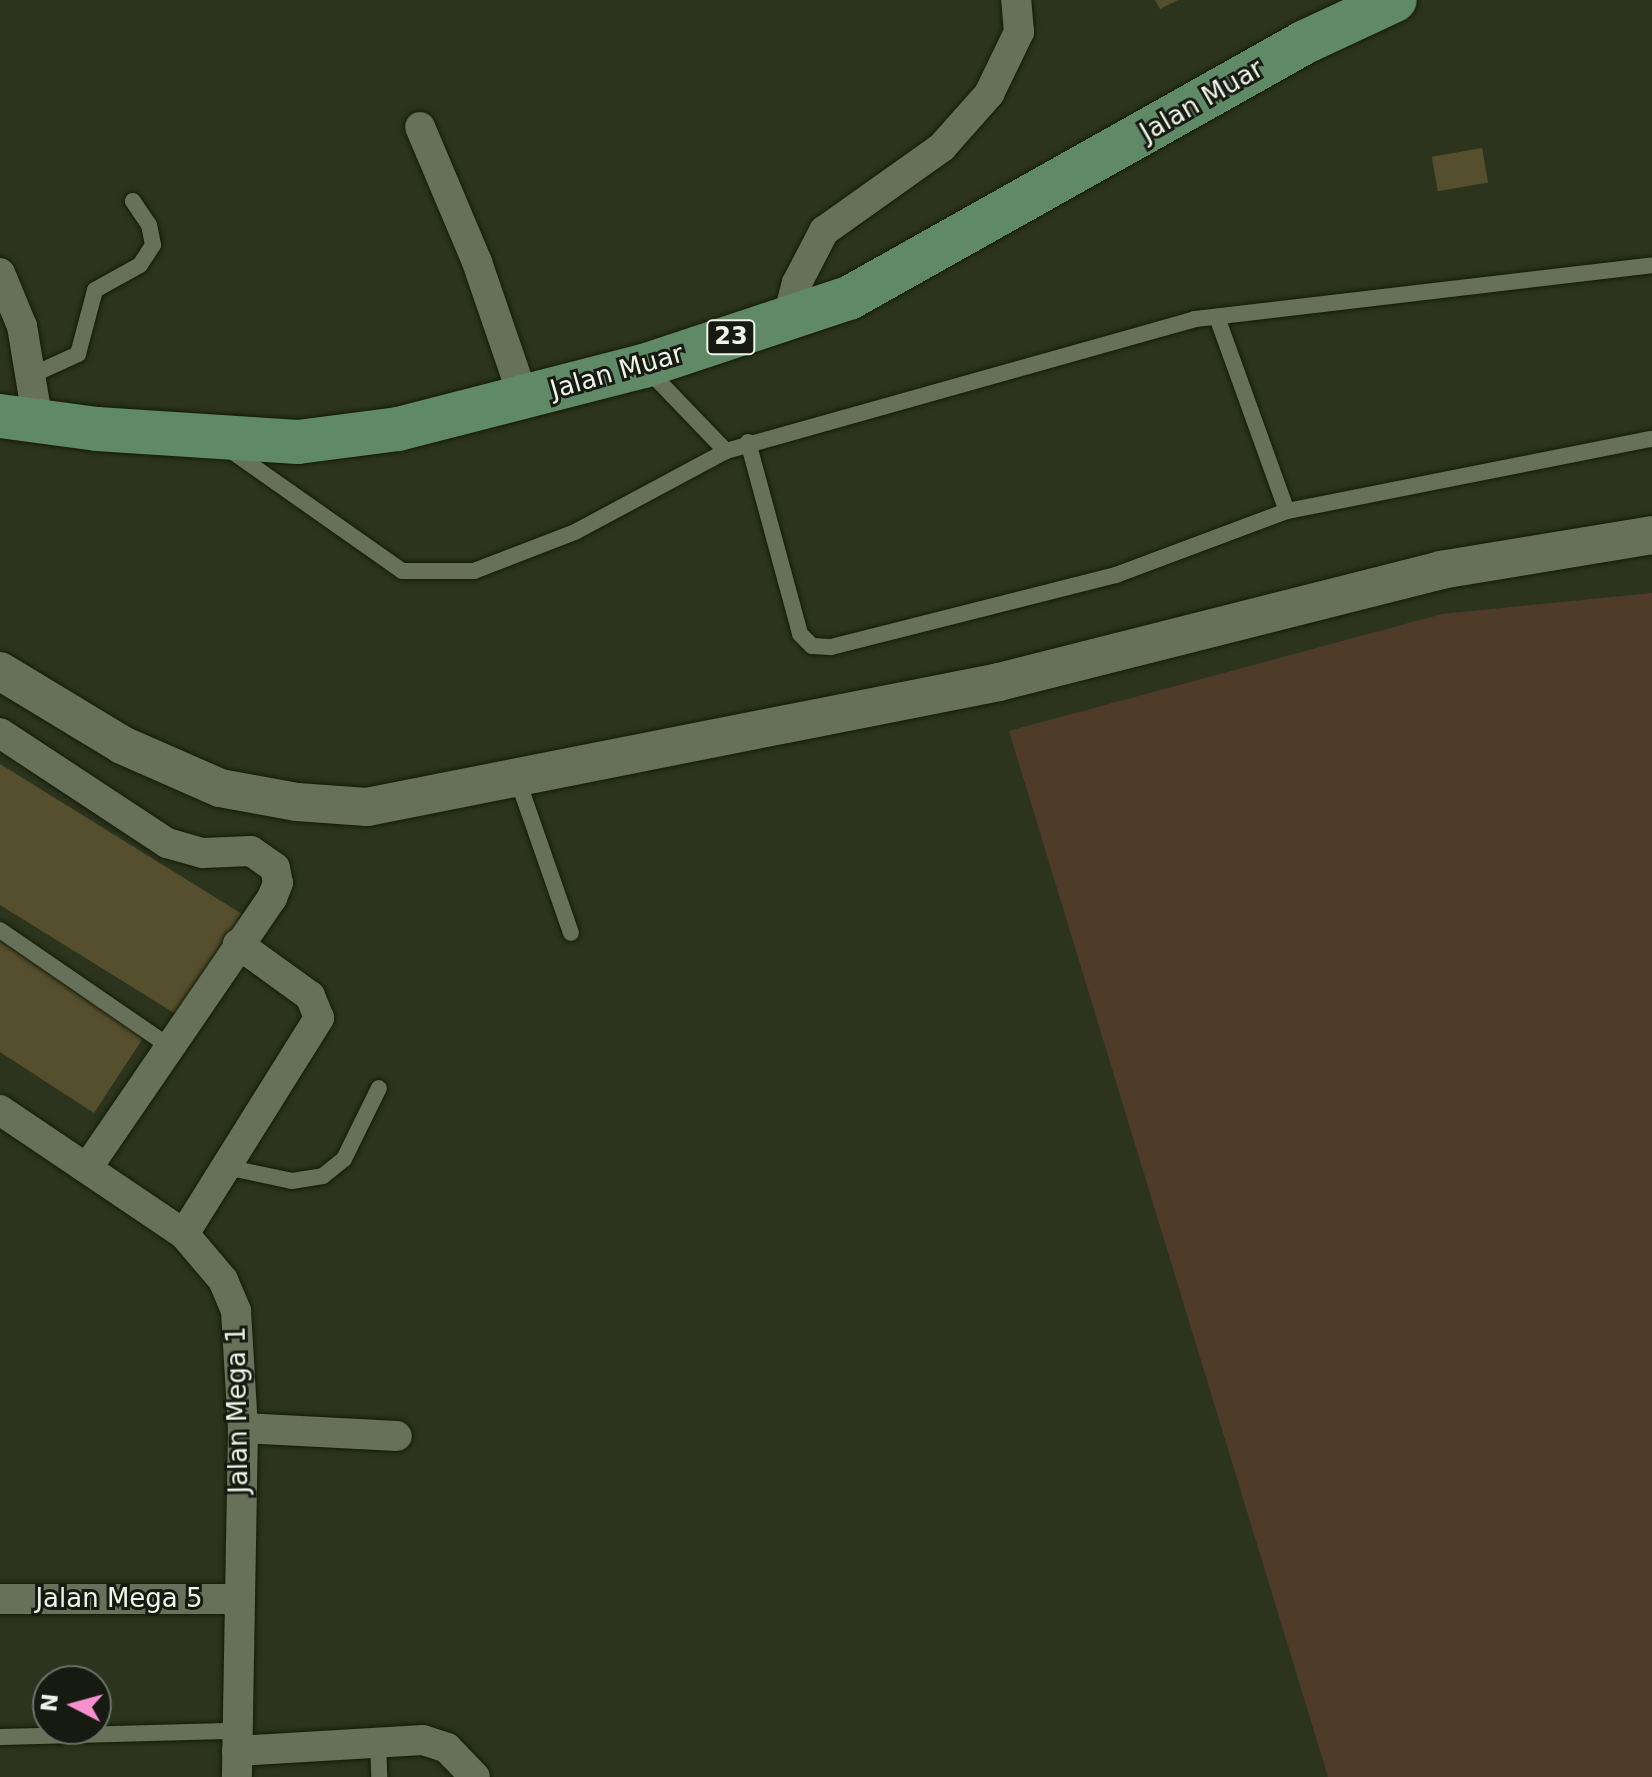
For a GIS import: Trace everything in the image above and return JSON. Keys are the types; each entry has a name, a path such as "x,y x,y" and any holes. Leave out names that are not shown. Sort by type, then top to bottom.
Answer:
{"main road":[{"name":"Jalan Muar","path":"19,419 212,438 326,438 398,429 644,366 849,298 1305,42 1395,0"}],"street":[{"path":"788,318 803,269 824,231 942,147 989,94 1019,32 1016,0"},
{"path":"420,127 477,262 524,399"},
{"path":"0,273 22,326 30,376 19,419"},
{"path":"0,671 122,745 220,788 367,807 999,682 1441,570 1652,535"},
{"path":"0,733 167,843 203,853 251,851 265,856 275,868 278,883 87,1168"},
{"path":"184,1234 319,1018 310,996 238,944"},
{"name":"Jalan Mega 1","path":"0,1110 184,1234 223,1280 236,1311 243,1428 237,1599 237,1753"},
{"path":"243,1428 397,1436"},
{"name":"Jalan Mega 5","path":"0,1599 237,1599"},
{"path":"237,1753 378,1740 423,1740 447,1748 475,1777"}],"lane":[{"path":"30,376 78,354 95,290 140,265 153,245 149,225 133,201"},
{"path":"212,438 402,571 474,571 575,532 748,442 1217,317 1652,265"},
{"path":"1217,317 1287,511"},
{"path":"644,366 726,451"},
{"path":"748,442 800,634 812,646 831,647 1116,575 1287,511 1652,439"},
{"path":"517,778 571,933"},
{"path":"0,930 169,1046"},
{"path":"226,1167 292,1181 323,1176 344,1159 379,1088"},
{"path":"0,1737 237,1753"},
{"path":"378,1740 379,1777"}],"shaded area":[{"path":"1652,593 1652,1777 1328,1777 1009,731 1442,614"}],"building":[{"path":"1155,0 1178,0 1160,9"},
{"path":"1482,148 1488,182 1438,191 1432,157"},
{"path":"0,764 242,914 179,1016 0,905"},
{"path":"0,936 147,1032 94,1113 0,1052"}]}
